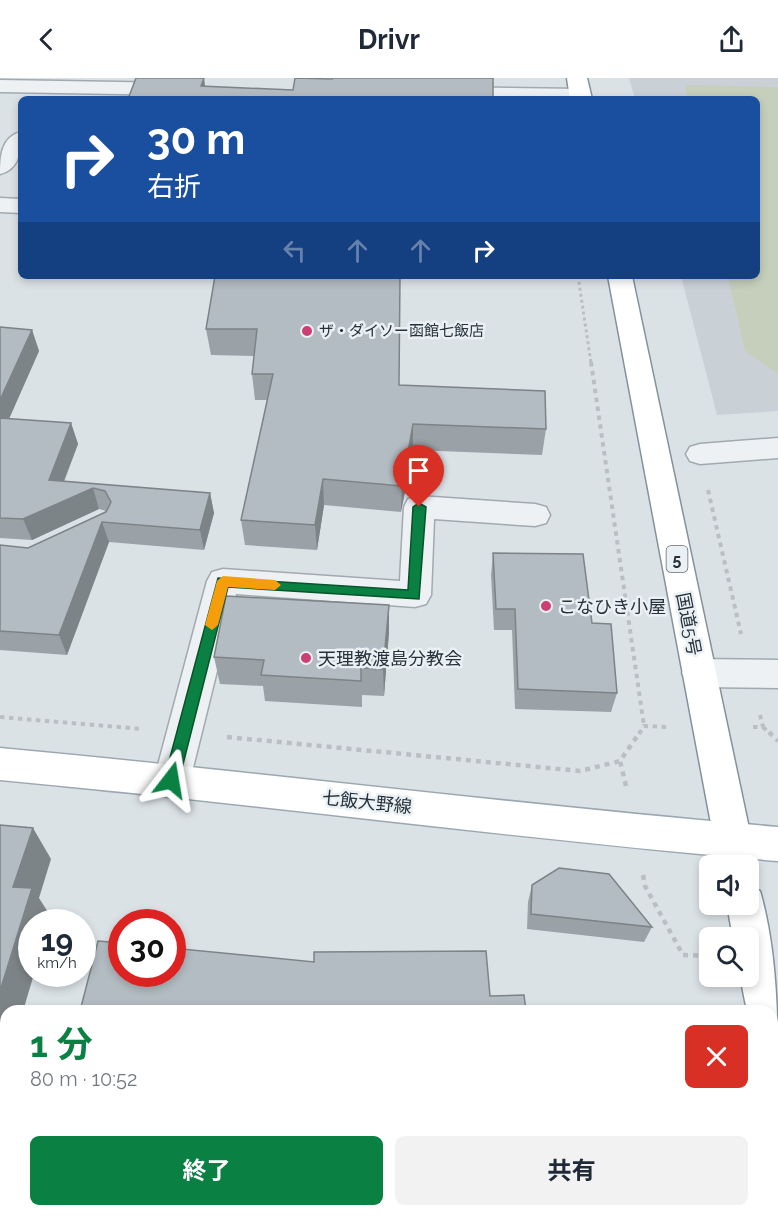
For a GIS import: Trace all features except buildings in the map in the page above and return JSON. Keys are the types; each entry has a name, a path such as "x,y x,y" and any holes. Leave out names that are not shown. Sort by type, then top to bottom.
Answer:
{"main road":[{"name":"国道5号","path":"621,279 736,854"},
{"name":"七飯大野線","path":"0,764 171,780 736,854 778,844"},
{"path":"748,915 765,1005"}],"street":[{"path":"14,84 66,88 202,90"},
{"path":"426,93 580,91"},
{"path":"0,167 18,143"},
{"path":"0,206 18,206"},
{"path":"700,454 778,448"},
{"path":"171,780 223,581 415,595 419,507 535,515"},
{"path":"699,673 778,674"}],"path":[{"path":"578,279 644,726"},
{"path":"0,717 580,771 620,761"},
{"path":"763,727 778,741"}],"shaded area":[{"path":"629,78 778,78 778,411 717,415 682,279 760,279 760,96 634,96"}],"green space":[{"path":"685,85 778,87 778,374 745,351 729,279 760,279 760,96 687,96"}],"slow traffic":[{"path":"212,625 223,581 275,585"}],"place":[{"name":"ザ・ダイソー函館七飯店","path":"307,331"},
{"name":"こなひき小屋","path":"546,606"},
{"name":"天理教渡島分教会","path":"306,658"}],"route":[{"path":"171,780 223,581 415,595 419,507"}]}
